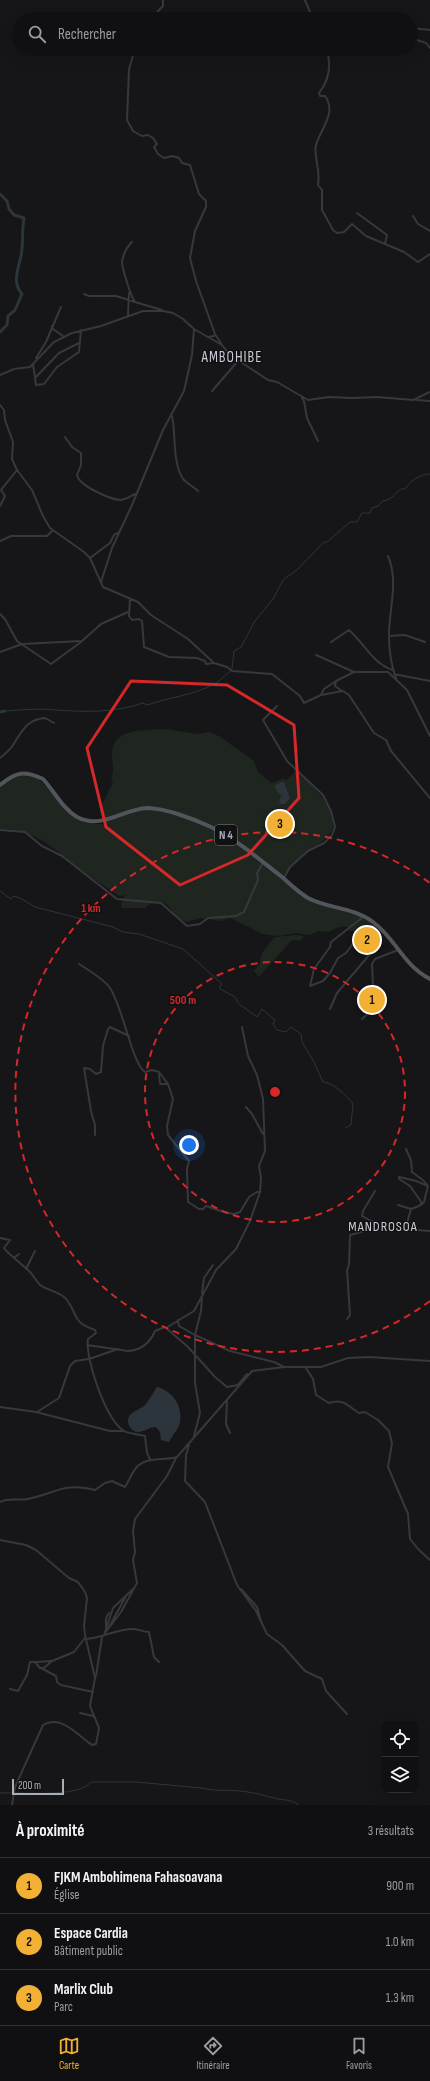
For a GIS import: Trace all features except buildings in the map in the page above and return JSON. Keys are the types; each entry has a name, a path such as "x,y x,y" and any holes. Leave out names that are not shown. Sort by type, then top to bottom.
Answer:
{"main road":[{"name":"N 4","path":"0,785 15,774 24,772 38,777 43,779 70,811 78,817 92,821 109,820 141,809 152,808 202,823 224,834 263,862 308,898 364,916 376,924 412,968 430,979"}],"street":[{"path":"159,12 163,6 163,0"},
{"path":"305,0 310,12"},
{"path":"418,29 430,30"},
{"path":"418,40 426,43 430,48"},
{"path":"133,56 129,69 126,120 133,131 142,136 148,135 153,138 157,144 154,147 158,154 164,158 172,156 179,158 182,163 190,166 199,194 206,202 206,207 192,243 190,258 196,281 215,334 230,355 268,380 277,382 308,400 329,397 415,399 430,402"},
{"path":"327,56 329,62 328,79 318,93 320,96 325,96 329,104 329,117 321,130 315,150 319,167 318,185 322,190 322,210 334,232 344,232 352,224 366,236 404,252 418,262 430,254"},
{"path":"357,213 387,235 385,244"},
{"path":"413,216 418,224 430,231"},
{"path":"128,316 130,301 122,261 128,246 132,242"},
{"path":"129,293 135,302"},
{"path":"84,294 89,296 116,296 173,313 194,329 222,345"},
{"path":"61,307 46,342 33,363 36,385 44,384 57,367 79,352 81,330"},
{"path":"0,375 14,369 26,369 45,350 64,336 81,330 101,326 143,311 163,311"},
{"path":"52,325 53,329 64,336"},
{"path":"101,582 119,532 163,430 172,418 184,391 192,355 194,329"},
{"path":"207,336 214,336 215,334"},
{"path":"35,378 59,353 79,343"},
{"path":"212,391 238,361"},
{"path":"415,399 430,392"},
{"path":"301,397 304,401 306,418 318,441"},
{"path":"0,405 4,410 5,420 13,442 12,460 17,470 32,490 42,516 53,530 90,558 103,587 138,602 151,615 188,639 214,663 231,670 272,674 300,696 304,703 320,695 343,691"},
{"path":"172,418 174,448 179,470 183,479 198,491"},
{"path":"65,437 72,447 81,453 82,459 77,477 83,483 98,492 119,500 132,496 137,491"},
{"path":"0,506 5,496 1,490 17,470"},
{"path":"0,541 11,536 47,536 53,530"},
{"path":"90,558 110,543 114,536 119,532"},
{"path":"388,556 392,566 394,584 389,636 393,670 396,679"},
{"path":"130,599 128,612 132,620 139,619 142,621 144,647 169,657 197,658 205,661 206,664 214,663"},
{"path":"0,614 5,619 17,642 51,664 82,641 101,624 128,612"},
{"path":"332,642 349,630 361,641 365,649 375,660 384,668 393,670"},
{"path":"389,636 405,635 425,642"},
{"path":"0,652 22,644 82,641"},
{"path":"316,655 354,672 388,672 407,690 430,736"},
{"path":"320,695 324,689 354,672"},
{"path":"394,674 430,681"},
{"path":"336,681 335,686 349,695 374,733 386,740 391,751 430,798"},
{"path":"277,706 263,720 287,761 323,795 332,811 335,827 332,835 324,844 308,851 290,867 284,879"},
{"path":"0,758 12,748 21,730 30,722 45,718 54,723"},
{"path":"0,830 26,832 42,846 62,856 117,899 161,903 187,926 200,924 208,918 236,916 244,912 258,880 257,873 263,862"},
{"path":"364,916 331,942 330,947 314,969 310,986 323,981 330,973 338,958 346,953 361,933 372,928 376,924"},
{"path":"330,1009 337,993 370,954 373,944 372,928"},
{"path":"362,1019 374,1008 372,964 375,959 398,950"},
{"path":"79,964 94,976 103,980 109,987 118,1003 130,1036 135,1056 141,1069 146,1072 152,1070 162,1073 168,1084 173,1099 167,1126 168,1135 189,1161 187,1169 188,1202 199,1208 203,1209 206,1206 234,1214 240,1212 249,1197 257,1192 260,1192"},
{"path":"95,1135 95,1125 90,1111 84,1068 90,1069 96,1074 101,1072 103,1046 108,1028 110,1027 130,1036"},
{"path":"87,1345 118,1349 128,1352 151,1342 155,1331 161,1328 166,1328 194,1311 216,1270 236,1249 250,1221 260,1192 261,1178 258,1166 265,1151 265,1121 258,1075 248,1056 242,1027"},
{"path":"159,1073 160,1084 168,1084"},
{"path":"246,1107 250,1111 264,1135"},
{"path":"406,1149 411,1160 412,1172 428,1186"},
{"path":"419,1206 422,1203 416,1193 410,1186 399,1179 399,1177 416,1180 428,1186"},
{"path":"398,1205 411,1209 419,1206 424,1202 428,1186"},
{"path":"376,1191 362,1216 369,1221 389,1227 405,1230 430,1231"},
{"path":"405,1230 411,1209"},
{"path":"347,1319 350,1315 347,1270 349,1265 350,1235 376,1228 384,1230 389,1227"},
{"path":"0,1238 10,1240 4,1248 15,1257 40,1285 57,1292 66,1300 73,1315 81,1324 95,1330 96,1333 88,1339 87,1345 89,1359 102,1402 114,1420 124,1431"},
{"path":"26,1269 35,1251"},
{"path":"15,1257 19,1254"},
{"path":"194,1437 200,1413 194,1383 195,1335 202,1311 204,1278 213,1265"},
{"path":"178,1320 179,1326 230,1351 278,1363 284,1367"},
{"path":"166,1328 188,1347 194,1355 227,1387 238,1385 249,1373 257,1369 321,1367 348,1358 369,1357 391,1360 430,1361"},
{"path":"36,1412 41,1411 59,1398 70,1366 75,1361 89,1359 118,1349"},
{"path":"306,1368 313,1379 316,1395 322,1400 329,1403 337,1400 343,1401 359,1412 365,1412 378,1420 389,1431 392,1443 388,1467 408,1514 410,1538 418,1549 430,1560"},
{"path":"12,1805 13,1793 43,1725 62,1723 82,1736 90,1744 95,1745 99,1728 90,1706 102,1636 136,1587 137,1577 133,1560 135,1552 133,1531 135,1519 167,1476 177,1457 249,1373"},
{"path":"227,1399 226,1424 230,1433"},
{"path":"0,1407 36,1412 110,1431 124,1431 145,1436 147,1453 150,1459"},
{"path":"190,1443 186,1455 185,1481 205,1502 237,1585 267,1634 282,1645 305,1671 322,1679 326,1691 347,1714"},
{"path":"0,1502 9,1499 26,1499 69,1486 95,1490 105,1483 112,1482 125,1487 136,1468 150,1459 164,1461 177,1457"},
{"path":"0,1540 26,1545 44,1556 67,1576 78,1582 87,1598 84,1626 96,1678"},
{"path":"105,1633 106,1618 110,1612 136,1587"},
{"path":"109,1628 125,1597"},
{"path":"86,1639 131,1629 149,1632 154,1657 158,1662"},
{"path":"41,1668 45,1667 52,1661 74,1652 85,1639 85,1634"},
{"path":"10,1689 18,1691 27,1675 29,1664 32,1662 52,1661"},
{"path":"36,1662 41,1668 56,1676 57,1682 61,1685 93,1692"},
{"path":"80,1713 93,1716"}],"highlighted area":[{"path":"131,681 227,685 294,725 299,798 248,855 180,885 106,827 87,748"}],"shaded area":[{"path":"166,729 198,734 209,732 219,736 254,761 258,772 271,783 283,779 287,780 296,771 309,783 326,803 330,811 333,829 324,840 300,857 283,877 314,900 351,912 370,922 375,927 357,932 349,931 350,927 344,927 336,928 329,932 319,931 310,935 296,933 278,936 263,934 230,918 221,921 201,918 187,922 175,916 168,905 161,902 149,904 145,908 122,908 121,905 125,895 119,896 92,878 47,844 26,833 0,829 0,788 20,774 34,777 42,783 66,809 76,817 89,822 104,824 104,818 100,813 101,807 113,782 111,779 113,769 112,755 113,746 117,739 140,730","holes":["221,830 246,847 277,872"]},
{"path":"284,782 290,798 285,804 279,804 281,796 284,794 280,795 274,786"},
{"path":"296,935 304,936 300,941 292,940 259,977 254,971 260,963 261,956 267,946 275,937"},
{"path":"157,1387 172,1395 180,1410 180,1422 169,1442 161,1440 160,1432 156,1427 138,1432 133,1430 128,1423 130,1415 144,1406"}],"waterway":[{"path":"0,194 7,201 9,209 14,215 24,218 22,249 16,278 22,294 15,310 8,316 7,325 0,332"},
{"path":"5,711 36,709 77,711 121,709 143,703 147,705 191,693 216,683 232,669 234,651 241,647 255,621 273,599 283,580 297,570 324,542 327,542 350,522 357,522 362,513 370,513 372,508 391,498 401,489 405,489 416,478 430,474"},
{"path":"0,712 5,711"},
{"path":"0,891 11,899 13,896 20,898 35,907 113,927 123,932 139,934 183,949 222,984 220,989 235,997 239,1004 257,1017 262,1009 275,1020 273,1024 277,1030 286,1032 291,1027 301,1034 302,1042 314,1062 323,1082 335,1087 353,1104 351,1125 345,1128"},
{"path":"0,1793 62,1792 85,1787 91,1782 136,1782 213,1790 242,1791 289,1800 299,1805"}],"place":[{"name":"Marlix Club","path":"280,824"},
{"name":"Espace Cardia","path":"367,940"},
{"name":"FJKM Ambohimena Fahasoavana","path":"372,1000"}],"district":[{"name":"AMBOHIBE","path":"232,357"},
{"name":"MANDROSOA","path":"383,1226"}]}
